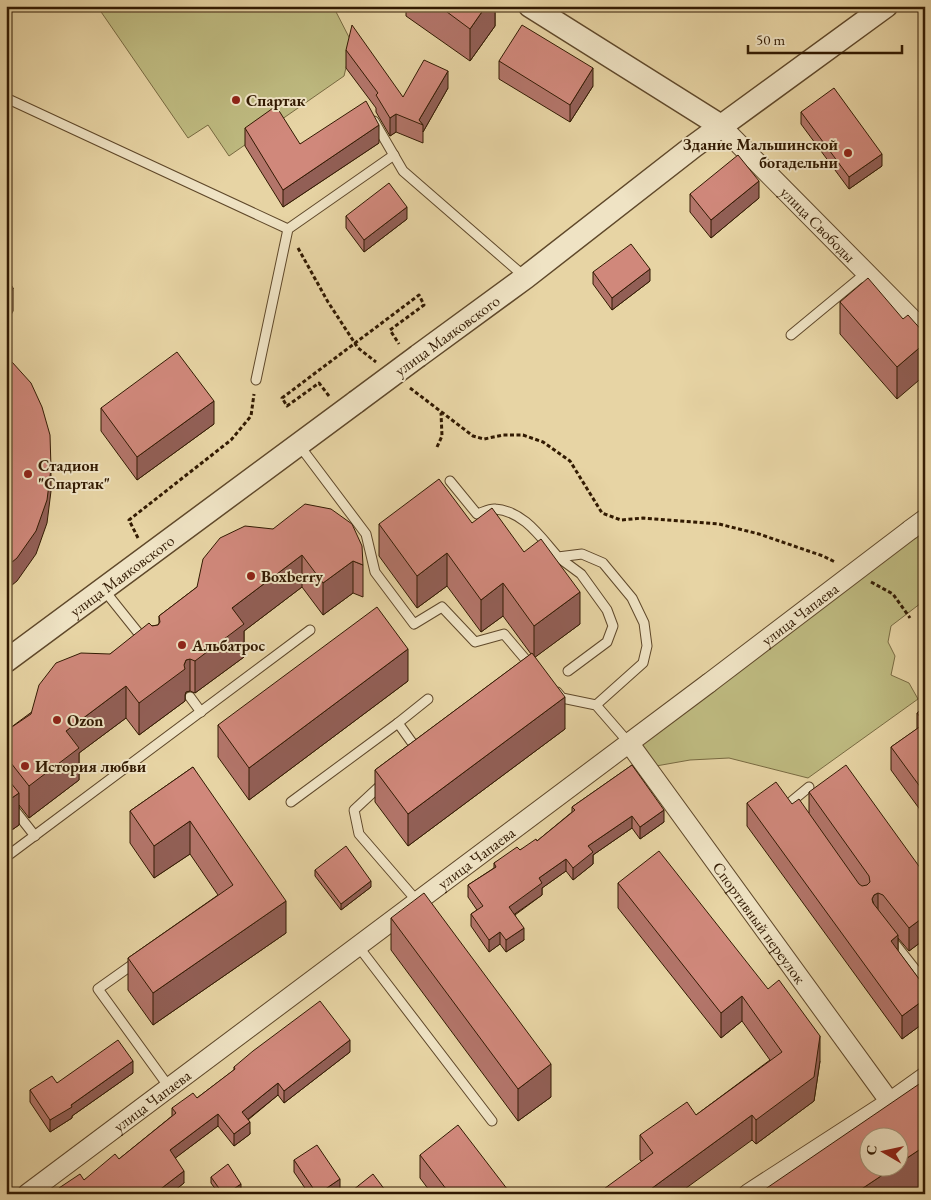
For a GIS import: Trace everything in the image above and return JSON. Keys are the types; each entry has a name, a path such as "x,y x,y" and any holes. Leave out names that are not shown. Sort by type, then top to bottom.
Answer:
{"street":[{"name":"улица Свободы","path":"530,6 721,126 925,332"},
{"name":"улица Маяковского","path":"6,661 526,277 721,126 886,6"},
{"name":"улица Чапаева","path":"27,1194 918,525"},
{"name":"Спортивный переулок","path":"629,743 890,1102"},
{"path":"748,1194 890,1102 925,1077"}],"lane":[{"path":"6,98 288,229"},
{"path":"370,114 403,171 526,277"},
{"path":"256,380 288,229 394,155"},
{"path":"791,335 866,272"},
{"path":"299,444 366,534 375,572 414,624 442,607 475,642 504,634 530,672 541,677"},
{"path":"450,480 477,514 494,508 512,514 529,523 558,557 581,574 607,610 613,626 607,642 568,671"},
{"path":"558,557 582,554 603,563 632,598 644,623 647,646 643,663 596,705"},
{"path":"103,588 148,645"},
{"path":"6,857 310,630"},
{"path":"548,684 562,698 596,705 629,743"},
{"path":"190,697 201,712"},
{"path":"291,802 428,699"},
{"path":"398,723 420,754"},
{"path":"390,776 354,810 359,834 417,901"},
{"path":"804,817 792,802 809,787"},
{"path":"6,799 35,836"},
{"path":"884,929 918,973 925,968"},
{"path":"358,946 492,1121"},
{"path":"146,955 98,989 169,1087"}],"path":[{"path":"288,229 328,302 358,348"},
{"path":"329,397 319,383 287,406 282,398 419,295 424,304 390,330 399,344"},
{"path":"140,541 129,520 231,440 251,416 256,380"},
{"path":"437,447 442,436 441,412 473,436 484,439 503,435 523,435 543,442 570,460 602,513 621,520 643,518 727,526 760,534 823,556 840,565"},
{"path":"867,580 893,594 910,618"}],"shaded area":[{"name":"Спартак","path":"97,6 333,6 352,43 344,76 229,156 208,125 188,138"},
{"path":"925,529 925,600 891,626 888,642 895,656 891,675 909,683 918,699 808,778 729,758 690,760 656,766 638,743"}],"building":[{"path":"439,6 486,6 470,29"},
{"path":"352,25 403,97 424,60 448,71 419,120 423,125 396,114 390,118 376,95 378,93 346,50"},
{"path":"522,25 593,68 570,105 499,61"},
{"name":"Здание Мальшинской богадельни","path":"834,88 882,154 849,177 801,112"},
{"path":"366,101 379,125 283,190 245,128 276,106 300,144"},
{"path":"738,155 759,181 711,220 690,194"},
{"path":"389,183 407,207 364,240 346,216"},
{"path":"631,244 650,269 612,298 593,272"},
{"path":"6,276 13,288 6,302"},
{"path":"868,278 903,319 908,315 925,334 925,343 897,367 840,302"},
{"path":"177,352 214,401 137,457 101,408"},
{"name":"Стадион \"Спартак\"","path":"6,359 12,362 31,383 42,407 50,435 51,468 47,500 36,531 17,558 6,567"},
{"path":"439,479 472,523 492,508 524,552 541,539 580,592 534,626 503,583 481,600 447,553 417,576 379,524"},
{"path":"305,504 331,509 352,524 362,546 363,565 353,561 323,583 302,555 232,608 244,624 195,661 186,660 185,669 139,703 126,686 66,731 79,748 29,786 11,763 6,761 6,731 31,714 39,685 56,663 81,653 110,654 149,623 152,626 158,625 160,622 159,616 197,587 203,559 220,538 245,526 273,529"},
{"path":"377,607 408,649 249,768 218,725"},
{"path":"532,653 565,697 408,814 375,770"},
{"path":"925,707 925,723 917,713"},
{"path":"925,723 925,785 921,788 891,747"},
{"path":"632,765 664,810 640,827 632,816 588,846 593,852 573,868 566,859 539,878 542,883 509,907 524,928 506,940 500,932 489,940 471,914 483,906 468,885 496,867 494,863 517,847 520,850 536,839 537,841 575,810 572,807"},
{"path":"846,765 921,869 925,866 925,916 909,928 883,895 878,893 872,899 873,903 898,935 891,941 925,987 925,999 902,1016 747,803 776,782 792,804 799,799 859,884 862,886 867,885 870,882 869,876 809,792"},
{"path":"193,767 286,901 153,993 128,958 233,885 190,821 154,846 130,811"},
{"path":"6,777 19,793 6,802"},
{"path":"346,846 371,881 341,904 315,870"},
{"path":"659,851 768,989 779,980 820,1036 814,1077 756,1120 752,1115 644,1194 597,1194 653,1153 640,1135 687,1102 696,1115 782,1052 742,996 721,1013 618,883"},
{"path":"424,893 551,1064 518,1089 391,918"},
{"path":"320,1001 350,1040 284,1091 278,1083 242,1112 250,1122 234,1134 218,1114 170,1150 184,1171 154,1194 63,1194 59,1188 80,1174 84,1180 115,1154 119,1159 176,1113 172,1108 193,1093 197,1098 235,1069 234,1067 253,1051"},
{"path":"118,1040 133,1061 71,1105 72,1107 50,1120 30,1090 52,1076 57,1083"},
{"path":"925,1080 925,1146 908,1157 908,1128 858,1128 858,1178 878,1178 854,1194 758,1194"},
{"path":"458,1125 511,1194 450,1194 420,1155"},
{"path":"317,1145 340,1179 318,1194 294,1160"},
{"path":"228,1164 241,1184 223,1194 211,1177"},
{"path":"373,1174 388,1194 348,1194"}],"place":[{"name":"Спартак","path":"236,100"},
{"name":"Здание Мальшинской богадельни","path":"848,153"},
{"name":"Стадион \"Спартак\"","path":"28,474"},
{"name":"Boxberry","path":"251,576"},
{"name":"Альбатрос","path":"182,645"},
{"name":"Ozon","path":"57,720"},
{"name":"История любви","path":"25,766"}]}
